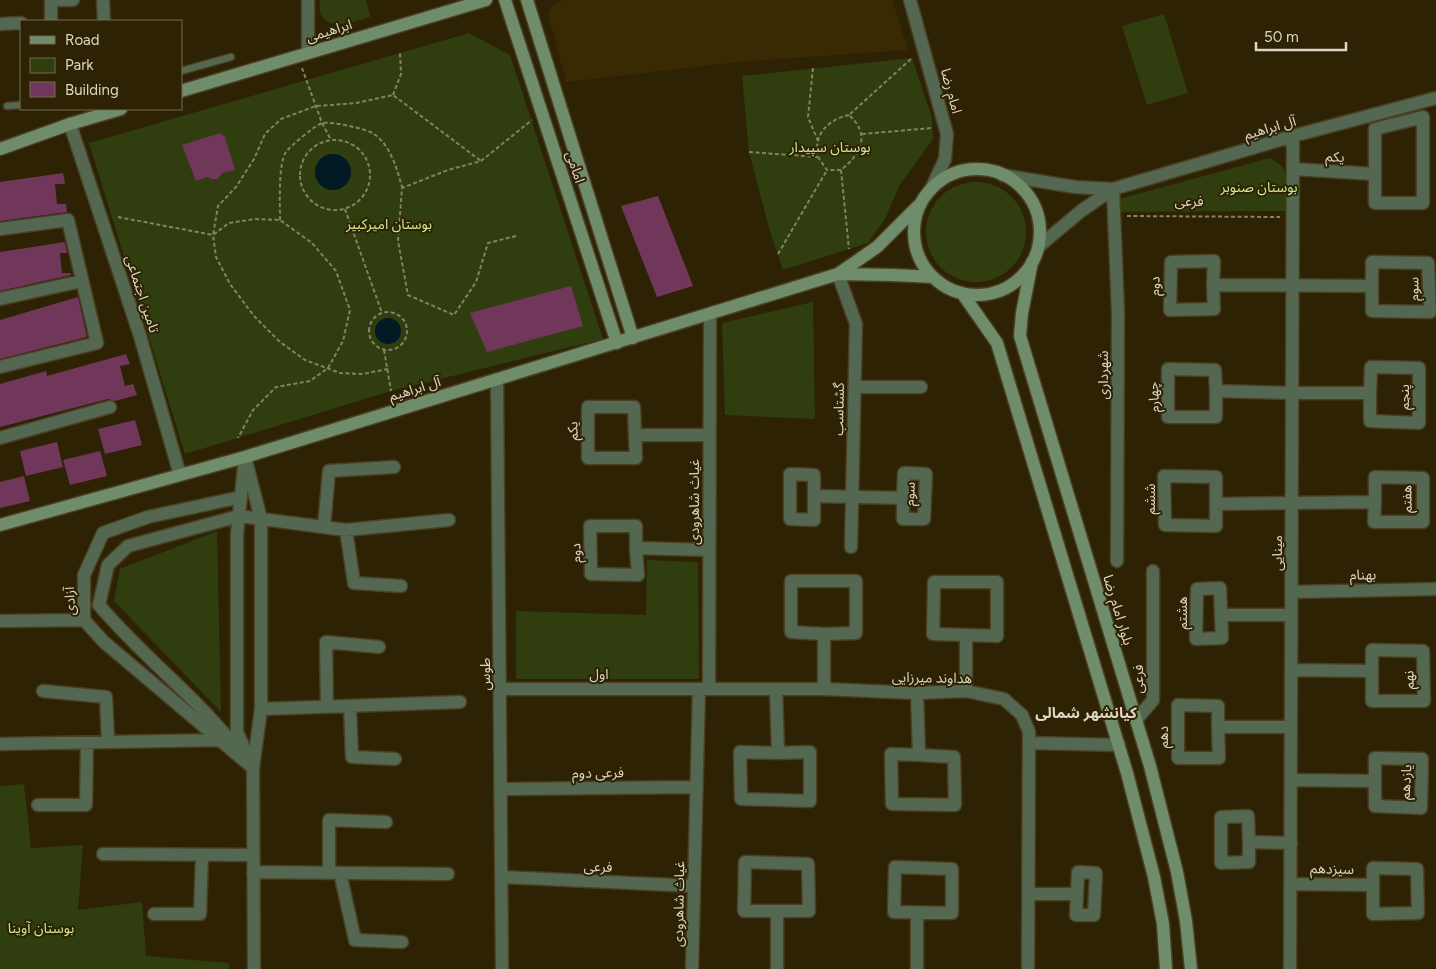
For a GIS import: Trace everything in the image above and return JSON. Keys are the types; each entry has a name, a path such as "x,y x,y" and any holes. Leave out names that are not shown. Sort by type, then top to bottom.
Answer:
{"main road":[{"name":"ابراهیمی","path":"182,91 486,0"},
{"name":"امامی","path":"504,0 617,343"},
{"name":"امامی","path":"527,0 633,338"},
{"path":"0,149 113,110"},
{"path":"838,274 877,247 942,179 956,172 972,170 987,170 1002,175 1017,184 1029,197 1036,212 1040,230 1038,247 1032,262 1022,276 1009,286 994,292 978,295 962,293 946,287 933,277 923,265 916,250 915,218 921,202"},
{"name":"بلوار امام رضا","path":"1032,262 1022,313 1020,336 1150,766 1177,872 1186,921 1191,969"},
{"name":"آل ابراهیم","path":"0,525 245,457 838,274"},
{"path":"838,274 933,277"},
{"path":"962,293 997,343 1119,745 1154,877 1163,924 1166,969"}],"street":[{"path":"51,20 51,0 73,0"},
{"path":"103,0 104,20"},
{"path":"304,54 308,0"},
{"name":"امام رضا","path":"910,0 947,134 945,159 931,189"},
{"path":"0,24 20,23"},
{"name":"آل ابراهیم","path":"1113,189 1293,136 1436,98"},
{"path":"1423,116 1423,203 1375,203 1375,174 1375,128 1423,116"},
{"name":"تامین اجتماعی","path":"70,124 140,336 180,475"},
{"name":"مینایی","path":"1290,969 1293,136"},
{"name":"یکم","path":"1293,169 1375,174"},
{"path":"1002,175 1075,187 1113,189"},
{"path":"1038,247 1081,211 1113,189"},
{"name":"شهرداری","path":"1113,189 1118,312 1117,561"},
{"path":"0,229 68,220 97,342 0,367"},
{"name":"دوم","path":"1214,261 1213,285 1214,309 1170,310 1171,262 1214,261"},
{"name":"سوم","path":"1372,262 1428,263 1430,312 1372,311 1372,286 1372,262"},
{"name":"گشتاسب","path":"838,274 856,324 851,547"},
{"path":"0,299 82,281"},
{"path":"1213,285 1372,286"},
{"name":"غیاث شاهرودی","path":"692,969 696,787 704,689 709,550 710,315"},
{"name":"پنجم","path":"1371,367 1419,368 1419,423 1370,421 1370,393 1371,367"},
{"name":"چهارم","path":"1168,369 1214,370 1216,390 1216,417 1168,417 1168,369"},
{"name":"طوس","path":"497,380 502,969"},
{"path":"855,387 921,388"},
{"path":"1216,390 1292,393 1370,393"},
{"path":"0,438 110,407"},
{"name":"یکم","path":"588,407 634,408 635,435 636,458 588,458 588,407"},
{"path":"635,435 709,435"},
{"path":"245,457 237,534 237,732 253,768"},
{"path":"245,457 261,519 261,709 253,768 254,969"},
{"path":"324,527 329,470 394,467"},
{"name":"ششم","path":"1164,476 1216,477 1216,504 1216,526 1165,526 1164,476"},
{"name":"هفتم","path":"1375,477 1423,478 1423,522 1374,522 1375,502 1375,477"},
{"path":"814,496 852,497"},
{"name":"آزادی","path":"241,497 148,517 103,533 84,574 85,620 104,642 253,768"},
{"name":"سوم","path":"852,497 903,498"},
{"path":"1216,504 1375,502"},
{"path":"253,768 218,725 118,628 99,605 108,565 128,546 174,532 239,516 346,530 449,520"},
{"name":"دوم","path":"590,526 636,526 636,548 638,575 591,574 590,526"},
{"path":"346,530 354,583 401,586"},
{"path":"636,548 709,550"},
{"name":"فرعی","path":"1136,720 1153,700 1153,571"},
{"path":"791,581 856,581 856,634 824,634 791,632 791,581"},
{"path":"934,582 997,582 997,636 966,635 933,634 934,582"},
{"name":"بهنام","path":"1292,592 1436,589"},
{"path":"1221,615 1291,615"},
{"path":"0,621 85,620"},
{"path":"824,634 824,689"},
{"path":"966,635 966,692"},
{"path":"327,707 326,642 380,648"},
{"name":"نهم","path":"1372,650 1423,651 1424,701 1372,701 1372,672 1372,650"},
{"path":"1291,670 1372,672"},
{"name":"اول","path":"500,689 704,689"},
{"name":"هداوند میرزایی","path":"704,689 824,689 917,693 966,692 1004,699 1022,714 1029,732 1028,969"},
{"path":"776,689 778,753"},
{"path":"44,691 106,697 108,742"},
{"path":"917,693 919,756"},
{"path":"261,709 460,702"},
{"name":"دهم","path":"1178,705 1218,706 1218,727 1219,758 1178,758 1178,705"},
{"path":"350,706 352,757 395,759"},
{"path":"1218,727 1291,727"},
{"path":"0,744 219,740"},
{"path":"38,804 86,805 87,742"},
{"path":"1029,743 1119,745"},
{"path":"740,752 778,753 810,752 810,801 741,799 740,752"},
{"path":"891,754 919,756 954,757 955,804 892,804 891,754"},
{"name":"یازدهم","path":"1375,758 1422,759 1421,808 1375,806 1375,781 1375,758"},
{"path":"1291,780 1375,781"},
{"name":"فرعی دوم","path":"500,789 696,787"},
{"path":"386,822 329,820 334,873 355,940 402,942"},
{"path":"1249,842 1291,843"},
{"path":"103,854 253,855"},
{"path":"154,914 200,914 202,855"},
{"path":"745,862 808,864 809,911 777,912 744,910 745,862"},
{"path":"894,867 952,869 952,913 917,913 894,912 894,867"},
{"name":"سیزدهم","path":"1373,868 1417,869 1418,913 1373,914 1373,885 1373,868"},
{"path":"253,872 448,874"},
{"name":"فرعی","path":"501,877 694,886"},
{"name":"سیزدهم","path":"1290,884 1373,885"},
{"path":"1028,894 1078,894"},
{"path":"777,912 777,969"},
{"path":"917,913 917,969"}],"lane":[{"path":"182,72 232,57"},
{"path":"7,106 20,105"}],"path":[{"path":"393,95 401,74 400,53"},
{"path":"304,54 316,106 331,140"},
{"path":"818,141 826,126 837,118 849,116 912,58"},
{"path":"813,68 808,117 818,141 818,157 827,170"},
{"path":"388,369 363,374 340,373 305,360 280,342 254,316 230,284 216,257 213,235 218,206 236,187 254,159 265,134 282,119 316,106 356,103 393,95 481,161"},
{"path":"402,188 448,170 481,161 541,112"},
{"path":"827,170 841,170 853,160 860,146 862,134 857,123 849,116"},
{"path":"280,220 281,172 285,152 322,123 341,124 374,133 389,149 402,188 398,241 408,295 454,315 476,282 488,244 516,236"},
{"path":"862,134 933,128"},
{"path":"331,140 342,140 353,144 362,152 370,168 369,185 364,196 355,204 345,209 333,210 322,208 312,202 304,193 300,182 300,170 306,154 320,143 331,140"},
{"path":"749,152 818,157"},
{"path":"778,254 827,170"},
{"path":"841,170 849,248"},
{"path":"345,209 370,284 382,313"},
{"name":"فرعی","path":"1114,216 1293,216"},
{"path":"118,217 213,235 229,223 255,219 280,220 312,243 336,271 350,310 343,341 328,368 310,382 276,388 253,410 238,438"},
{"path":"382,313 393,313 403,319 407,330 404,341 396,348 384,350 373,344 368,331 372,319 382,313"},
{"path":"384,350 391,391"}],"shaded area":[{"path":"563,0 892,0 908,50 739,62 566,82 548,12 558,2"}],"green space":[{"path":"320,0 366,0 370,17 342,24 329,22 320,12"},
{"path":"1164,14 1188,93 1147,105 1122,26"},
{"name":"بوستان امیرکبیر","path":"469,33 510,55 603,339 391,391 185,454 89,143"},
{"name":"بوستان سپیدار","path":"912,58 932,118 933,139 899,186 885,219 868,243 783,270 769,228 749,152 742,76"},
{"name":"بوستان صنوبر","path":"1270,158 1282,166 1287,178 1285,211 1121,212 1119,199"},
{"path":"976,182 995,186 1012,196 1022,213 1026,232 1022,251 1012,268 995,278 976,282 957,278 940,268 930,251 926,232 930,213 940,196 957,186"},
{"path":"813,302 815,419 725,415 722,323"},
{"path":"217,531 221,712 114,601 120,569"},
{"path":"647,560 698,562 699,679 516,679 516,611 646,615"},
{"name":"بوستان آوینا","path":"24,784 31,848 83,845 78,910 142,902 146,956 229,963 229,969 0,969 0,786"}],"water":[{"path":"333,154 340,155 346,159 350,165 350,179 346,185 340,189 333,190 326,189 320,185 316,179 315,172 316,165 320,159 326,155"},
{"path":"388,318 397,322 401,331 397,340 388,344 379,340 375,331 379,322"}],"building":[{"path":"220,133 225,137 235,170 222,173 218,179 208,177 196,181 182,145"},
{"path":"63,173 65,184 55,184 57,204 66,204 67,212 0,221 0,182"},
{"path":"658,196 693,286 657,297 621,206"},
{"path":"65,242 67,253 60,253 62,273 71,273 71,275 0,291 0,252"},
{"path":"571,286 583,326 487,352 470,313"},
{"path":"78,297 87,337 0,359 0,320"},
{"path":"126,354 130,364 120,366 125,386 133,384 137,395 115,401 108,399 0,427 0,384 46,371 47,376"},
{"path":"135,420 142,445 105,454 98,429"},
{"path":"57,442 63,467 26,476 20,451"},
{"path":"100,451 107,476 70,485 63,460"},
{"path":"24,476 30,501 0,508 0,482"}],"district":[{"name":"کیانشهر شمالی","path":"1086,713"}]}
